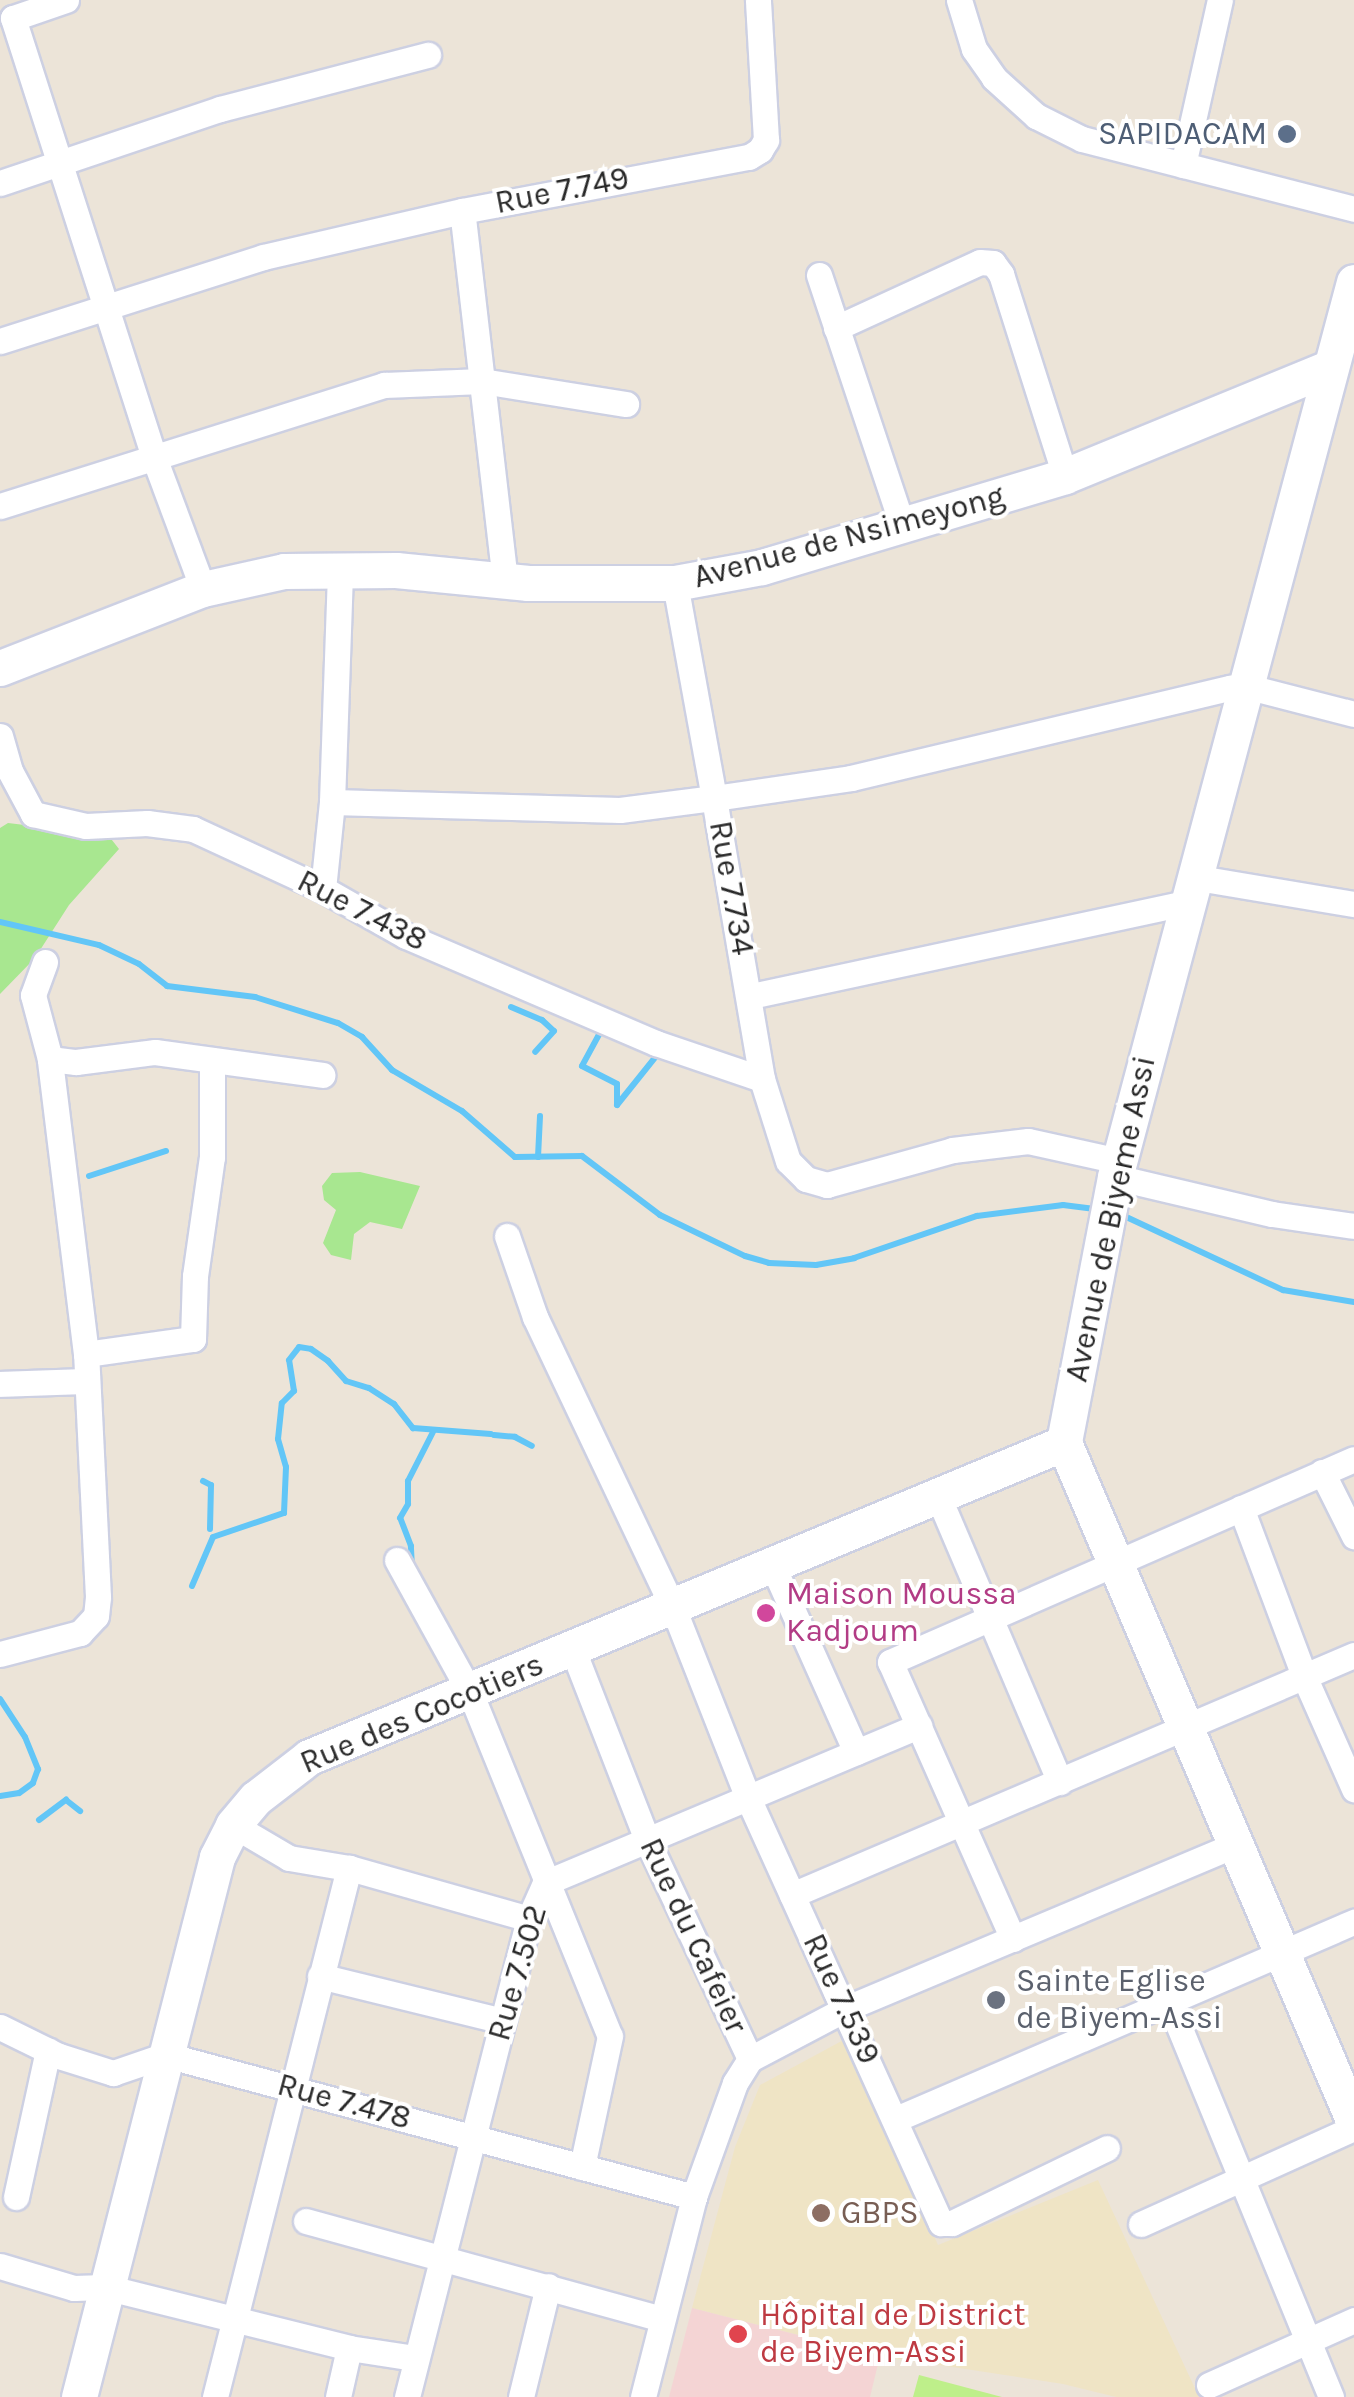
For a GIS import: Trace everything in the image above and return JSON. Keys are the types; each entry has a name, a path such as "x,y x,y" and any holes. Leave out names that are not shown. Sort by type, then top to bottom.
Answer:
{"main road":[{"name":"Avenue de Biyeme Assi","path":"1064,1443 1117,1169 1189,890 1249,687 1354,282"},
{"name":"Avenue de Nsimeyong","path":"0,668 204,589 284,571 396,570 505,580 674,583 762,567 1066,476 1331,367"},
{"name":"Rue des Cocotiers","path":"79,2397 218,1857 233,1825 256,1798 309,1757 1064,1443"},
{"path":"1064,1443 1354,2125"}],"street":[{"path":"66,0 6,20 155,460 204,589"},
{"name":"Rue 7.749","path":"505,580 462,211 749,157 760,150 766,140 758,0"},
{"path":"959,0 974,48 994,78 1036,116 1082,139 1354,209"},
{"path":"1183,165 1220,0"},
{"path":"0,183 220,109 428,55"},
{"path":"0,341 263,257 462,211"},
{"path":"836,328 980,262 993,264 1001,274 1066,476"},
{"path":"819,275 903,527"},
{"path":"0,506 384,385 482,381 626,404"},
{"path":"323,889 332,802 340,570"},
{"path":"332,802 620,810 714,798 674,583"},
{"name":"Rue 7.734","path":"1354,714 1249,687 1140,708 852,778 714,798 762,1080 788,1160 806,1179 827,1184 952,1150 1011,1142 1067,1146 1117,1169 1272,1214 1354,1226"},
{"name":"Rue 7.438","path":"0,736 10,771 33,814 86,826 148,823 193,829 323,889 406,936 656,1044 762,1080"},
{"path":"750,996 1189,890 1354,904"},
{"path":"0,1654 80,1633 96,1616 86,1354 50,1059 32,995 45,962"},
{"path":"50,1059 76,1062 155,1052 322,1076"},
{"path":"86,1354 193,1339 196,1276 212,1158 212,1060"},
{"name":"Rue 7.539","path":"507,1236 535,1317 672,1606 748,1798 847,2008 941,2223 952,2222 1107,2148"},
{"path":"0,1384 87,1381"},
{"path":"1013,1939 890,1662 1354,1458"},
{"path":"1322,1472 1354,1536"},
{"path":"938,1496 1060,1782"},
{"path":"1241,1508 1304,1676 1354,1788"},
{"path":"397,1560 470,1692 610,2036 582,2167"},
{"path":"772,1564 856,1752"},
{"name":"Rue du Cafeier","path":"572,1650 647,1840 750,2059 735,2083 694,2198 644,2397"},
{"path":"792,1895 1354,1655"},
{"name":"Rue 7.502","path":"407,2397 529,1919 545,1883 918,1726"},
{"path":"233,1825 257,1844 289,1858 349,1868 529,1919"},
{"path":"750,2059 847,2008 1237,1844"},
{"path":"216,2397 290,2088 349,1868"},
{"path":"896,2119 1354,1922"},
{"path":"320,1976 503,2021"},
{"path":"1169,2002 1332,2397"},
{"path":"0,2027 48,2050 114,2073 166,2055"},
{"path":"16,2197 48,2050"},
{"name":"Rue 7.478","path":"166,2055 694,2198"},
{"path":"1141,2224 1354,2125"},
{"path":"306,2222 662,2319"},
{"path":"0,2266 74,2288 105,2287 349,2348 415,2358"},
{"path":"521,2397 548,2286"},
{"path":"1209,2385 1354,2320"},
{"path":"338,2397 349,2348"}],"shaded area":[{"name":"GBPS","path":"849,2037 938,2245 1098,2180 1199,2397 1116,2397 1063,2384 880,2356 692,2308 735,2147 760,2085"},
{"name":"Hôpital de District de Biyem-Assi","path":"692,2308 880,2356 870,2397 669,2397"}],"green space":[{"path":"8,823 108,835 119,849 69,905 35,958 0,994 0,828"},
{"path":"360,1172 420,1186 402,1229 370,1222 354,1234 351,1260 331,1255 323,1243 336,1210 324,1200 322,1186 332,1173"},
{"path":"919,2375 1002,2397 913,2397"}],"waterway":[{"path":"0,922 99,945 139,964 167,986 255,997 338,1023 362,1037 392,1070 462,1111 515,1157 582,1156 660,1215 745,1256 769,1263 816,1265 854,1258 977,1216 1063,1205 1095,1209"},
{"path":"511,1007 542,1020 554,1031 535,1052"},
{"path":"602,1029 582,1066 617,1084 617,1105 661,1050"},
{"path":"538,1157 540,1116"},
{"path":"89,1176 166,1151"},
{"path":"1122,1215 1283,1290 1354,1302"},
{"path":"192,1586 213,1537 284,1513 286,1467 278,1439 282,1403 294,1391 289,1360 299,1347 311,1349 328,1361 346,1381 369,1388 394,1404 413,1428 491,1434"},
{"path":"412,1568 411,1546 400,1518 408,1504 408,1481 433,1432"},
{"path":"494,1435 515,1437 532,1446"},
{"path":"203,1481 211,1485 210,1529"},
{"path":"0,1699 25,1737 38,1769 33,1783 19,1793 0,1796"},
{"path":"39,1820 66,1800 80,1811"}],"place":[{"name":"SAPIDACAM","path":"1287,134"},
{"name":"Maison Moussa Kadjoum","path":"766,1613"},
{"name":"Sainte Eglise de Biyem-Assi","path":"996,2000"},
{"name":"GBPS","path":"821,2213"},
{"name":"Hôpital de District de Biyem-Assi","path":"738,2334"}]}
